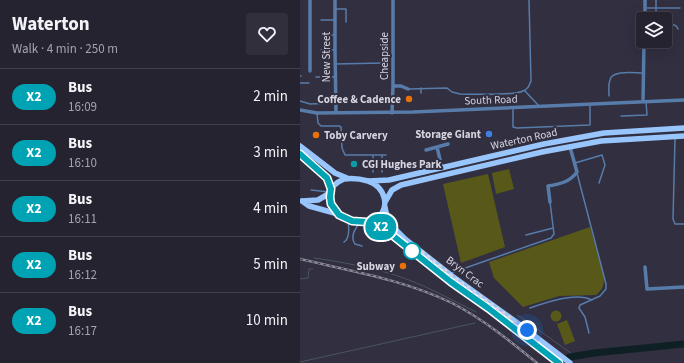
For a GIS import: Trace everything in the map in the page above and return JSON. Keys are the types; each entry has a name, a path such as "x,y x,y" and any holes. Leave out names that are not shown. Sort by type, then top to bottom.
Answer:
{"main road":[{"name":"Waterton Road","path":"369,181 389,180 544,144 604,133 684,128"},
{"name":"Waterton Road","path":"385,205 392,190 402,184 601,141 684,136"},
{"path":"300,146 335,173 350,179 369,181 381,192 385,205 378,217 367,222 360,223 347,220 339,215 309,206 301,201"},
{"path":"300,154 327,178 331,204 339,215"},
{"path":"301,201 318,200 330,191 339,181 350,179"},
{"name":"Bryn Crac","path":"385,205 387,219 392,226 449,274 570,363"},
{"name":"Bryn Crac","path":"367,222 382,227 451,282 488,308 559,363"}],"street":[{"path":"310,0 310,71"},
{"name":"New Street","path":"336,0 336,113"},
{"name":"Cheapside","path":"392,113 393,0"},
{"path":"645,0 645,12"},
{"path":"644,48 644,102"},
{"path":"393,86 401,86 408,89"},
{"name":"South Road","path":"300,110 317,113 392,113 684,100"},
{"path":"426,150 448,144"},
{"path":"437,147 442,168"},
{"path":"550,202 548,186 569,181 577,172 570,147"},
{"path":"645,267 647,289 684,287"}],"lane":[{"path":"408,89 447,88 452,92 460,94 511,93 524,90 529,87 531,81 529,0"},
{"path":"656,0 656,12"},
{"path":"645,8 680,8"},
{"path":"335,9 346,9 346,22"},
{"path":"322,20 335,20"},
{"path":"672,25 677,26 678,29"},
{"path":"326,35 335,35"},
{"path":"321,50 335,50"},
{"path":"335,64 384,63"},
{"path":"610,96 610,80 612,76 617,73 644,73"},
{"path":"316,77 335,77"},
{"path":"300,83 309,82"},
{"path":"421,88 421,93"},
{"path":"524,90 540,107"},
{"path":"300,101 310,104 336,103"},
{"path":"621,116 647,115 644,102"},
{"path":"513,108 514,128 590,125 590,105"},
{"path":"317,113 318,123 321,126 339,126 341,128 342,148 345,155 386,155"},
{"path":"675,137 673,219 676,224 684,224"},
{"path":"373,155 373,172"},
{"path":"382,155 382,172"},
{"path":"575,163 602,155 605,166 599,183"},
{"path":"577,172 606,284 604,293 580,305 579,308 585,318 589,333"},
{"path":"311,190 330,191"},
{"path":"449,274 551,238 554,234 550,202"},
{"path":"344,242 348,238 349,231 347,220"},
{"path":"360,223 353,232 353,239 356,244 362,246"},
{"path":"526,235 553,228"},
{"path":"530,308 558,298 587,297 592,300"}],"shaded area":[{"path":"509,169 514,189 496,194 492,173"},
{"path":"488,174 505,247 461,263 443,184"},
{"path":"590,227 604,277 603,287 596,295 559,296 523,307 494,278 489,262"},
{"path":"556,310 560,312 562,316 560,320 556,322 552,320 550,316 552,312"},
{"path":"567,320 575,341 565,345 557,324"}],"waterway":[{"path":"314,258 355,265 395,275 426,287 476,312"},
{"path":"300,279 308,278 309,269 313,269"},
{"path":"517,316 575,356"},
{"path":"300,362 475,323"},
{"path":"561,363 570,357 594,353 684,344"}],"railway":[{"path":"300,259 397,282 434,295 475,316 537,363"}],"bus line":[{"name":"X2","path":"300,154 329,181 331,189 331,204 339,215 347,220 360,223 367,222 382,227 451,282 488,308 559,363"}],"place":[{"name":"Coffee & Cadence","path":"409,99"},
{"name":"Storage Giant","path":"489,134"},
{"name":"Toby Carvery","path":"316,135"},
{"name":"CGI Hughes Park","path":"354,164"},
{"name":"Subway","path":"403,266"}],"route":[{"path":"412,251 416,247 452,276 527,330"}]}
